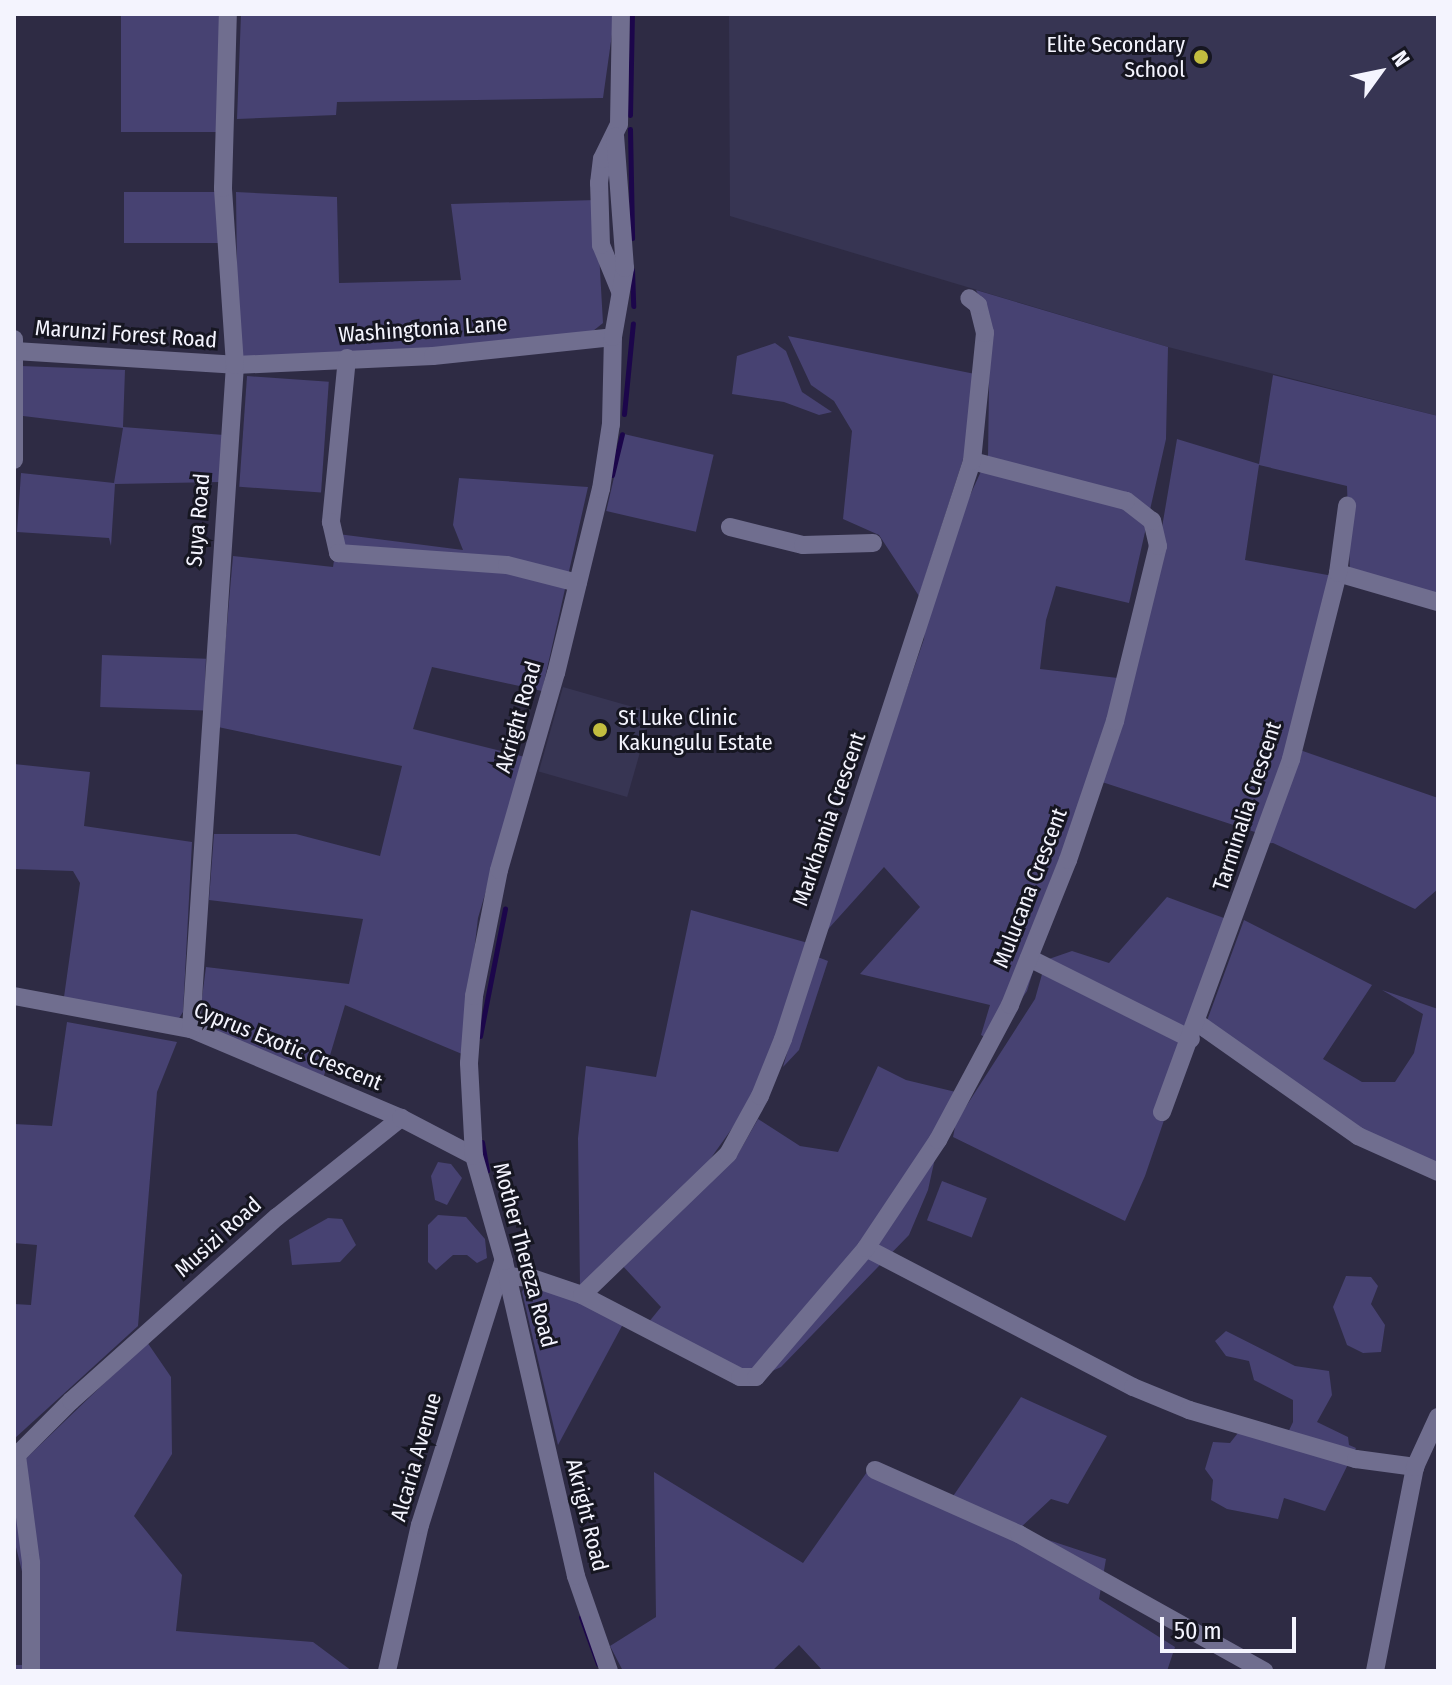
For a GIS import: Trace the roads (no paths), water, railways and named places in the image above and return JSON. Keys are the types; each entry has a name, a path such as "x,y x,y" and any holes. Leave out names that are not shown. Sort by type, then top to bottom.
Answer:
{"street":[{"name":"Suya Road","path":"191,1029 235,365 223,188 228,14"},
{"name":"Akright Road","path":"474,1156 469,1063 474,996 499,870 578,583 611,424 613,337 620,291 623,209 615,136 621,14"},
{"name":"Markhamia Crescent","path":"582,1295 728,1154 760,1096 972,461 985,333 978,305 969,298"},
{"name":"Washingtonia Lane","path":"235,365 433,356 613,337"},
{"path":"14,339 14,460"},
{"name":"Marunzi Forest Road","path":"15,351 235,365"},
{"path":"347,358 332,538 338,553 362,558 507,565 578,583"},
{"name":"Mulucana Crescent","path":"582,1295 740,1377 763,1371 866,1248 938,1140 1010,1005 1115,721 1158,546 1157,533 1145,511 1126,501 972,461"},
{"name":"Tarminalia Crescent","path":"1162,1112 1278,803 1338,573 1347,506"},
{"path":"730,527 803,545 873,543"},
{"path":"1338,573 1438,602"},
{"path":"1029,958 1194,1030 1358,1136 1438,1172"},
{"name":"Cyprus Exotic Crescent","path":"14,996 191,1029 401,1118"},
{"path":"401,1118 474,1156"},
{"name":"Musizi Road","path":"16,1457 71,1401 266,1226 401,1118"},
{"name":"Mother Thereza Road","path":"474,1156 529,1366"},
{"path":"866,1248 1161,1398 1296,1443 1415,1467"},
{"path":"505,1269 582,1295"},
{"name":"Alcaria Avenue","path":"387,1671 420,1525 505,1269"},
{"name":"Akright Road","path":"529,1366 576,1576 609,1671"},
{"path":"1375,1671 1415,1467 1438,1417"},
{"path":"16,1457 31,1563 31,1671"},
{"path":"875,1470 1019,1534 1264,1671"}],"waterway":[{"path":"630,115 632,14"},
{"path":"630,129 632,238"},
{"path":"632,270 633,306"},
{"path":"624,414 633,323"},
{"path":"612,475 622,434"},
{"path":"480,1036 505,908"},
{"path":"482,1142 487,1171"},
{"path":"581,1617 598,1664"}],"place":[{"name":"Elite Secondary School","path":"1201,57"},
{"name":"St Luke Clinic Kakungulu Estate","path":"600,730"}]}
